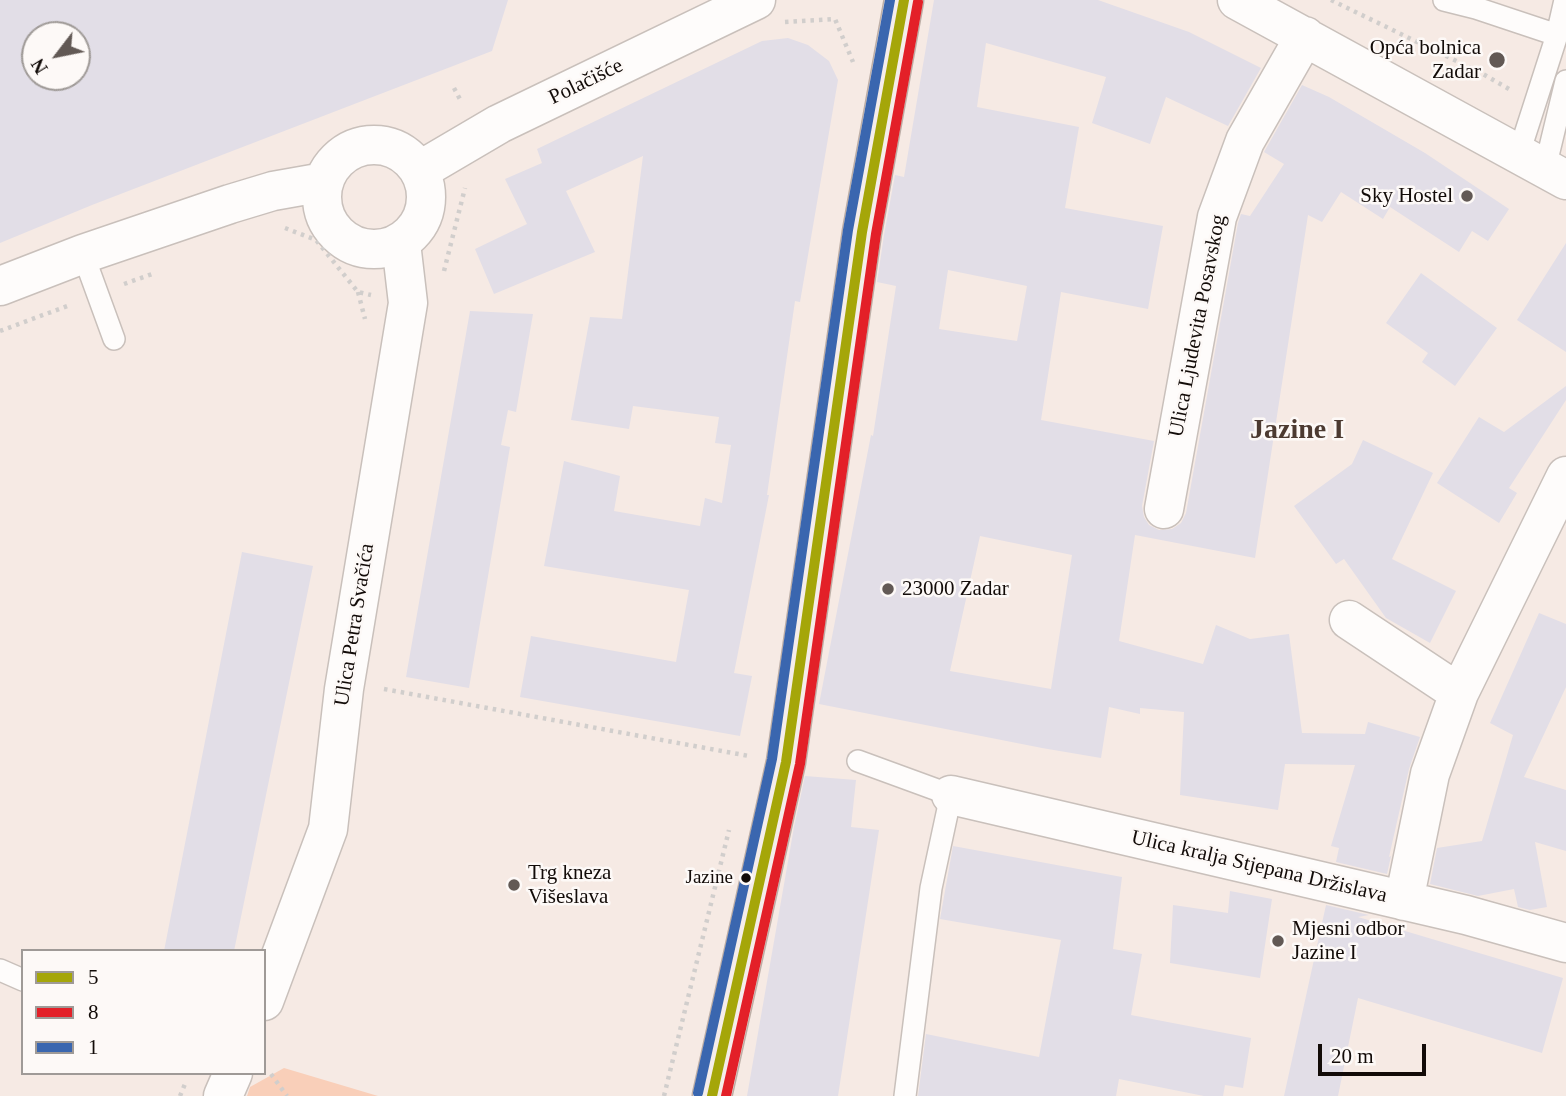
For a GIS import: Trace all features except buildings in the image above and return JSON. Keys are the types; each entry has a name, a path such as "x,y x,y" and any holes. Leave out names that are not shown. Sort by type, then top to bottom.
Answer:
{"main road":[{"path":"712,1096 786,762 862,232 904,0"}],"street":[{"path":"1237,0 1544,167"},
{"name":"Polačišće","path":"419,170 499,124 765,14"},
{"name":"Ulica Ljudevita Posavskog","path":"1164,509 1217,217 1245,141 1305,36"},
{"path":"376,144 394,148 408,157 419,170 425,186 426,202 418,225 401,243 384,249 366,249 349,243 335,232 326,217 321,200 324,182 331,166 343,154 359,146 376,144"},
{"path":"0,286 83,254 273,191 324,182"},
{"name":"Ulica Petra Svačića","path":"266,997 328,829 344,688 408,303 401,243"},
{"path":"1404,901 1430,774 1459,693 1566,476"},
{"path":"1349,620 1459,693"},
{"name":"Ulica kralja Stjepana Držislava","path":"951,795 1404,901 1566,943"}],"lane":[{"path":"1444,0 1557,35"},
{"path":"1544,167 1534,104 1557,35 1565,0"},
{"path":"1544,167 1566,81"},
{"path":"83,254 114,339"},
{"path":"858,761 951,795 931,888 905,1096"},
{"path":"0,970 21,979"}],"path":[{"path":"1331,0 1483,74 1534,104"},
{"path":"765,14 786,22 835,19 853,61 851,75"},
{"path":"114,288 165,269"},
{"path":"0,331 76,302"},
{"path":"384,690 786,762"},
{"path":"744,769 749,742"},
{"path":"664,1096 731,822"},
{"path":"235,1077 287,1096"}],"shaded area":[{"path":"284,1068 378,1096 247,1096 250,1087"}],"transit line":[{"name":"1","path":"698,1093 772,759 848,230 890,0"},
{"name":"5","path":"712,1096 786,762 862,232 904,0"},
{"name":"8","path":"726,1096 800,764 876,234 918,2"}],"place":[{"name":"Opća bolnica Zadar","path":"1497,60"},
{"name":"Sky Hostel","path":"1467,196"},
{"name":"23000 Zadar","path":"888,589"},
{"name":"Jazine","path":"746,878"},
{"name":"Trg kneza Višeslava","path":"514,885"},
{"name":"Mjesni odbor Jazine I","path":"1278,941"}],"district":[{"name":"Jazine I","path":"1297,431"}]}
